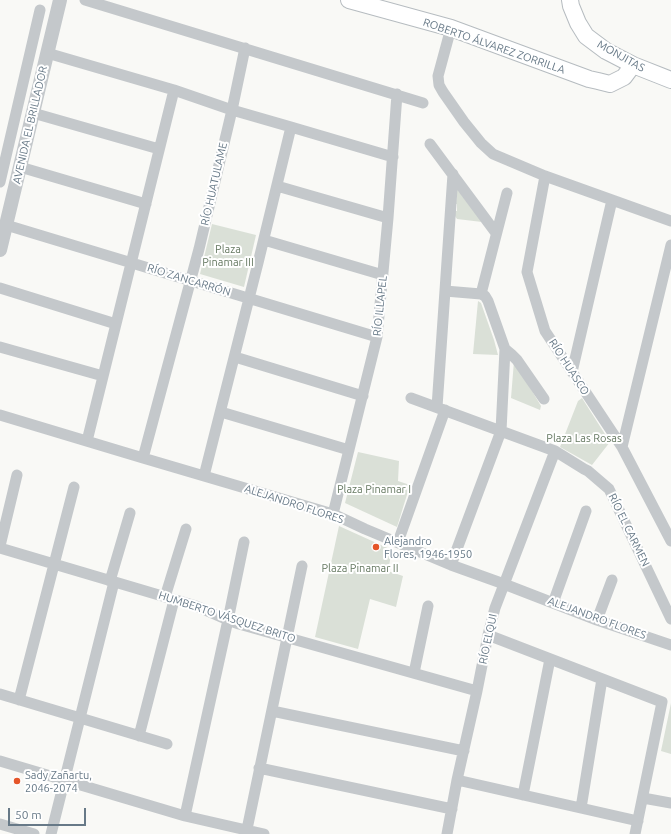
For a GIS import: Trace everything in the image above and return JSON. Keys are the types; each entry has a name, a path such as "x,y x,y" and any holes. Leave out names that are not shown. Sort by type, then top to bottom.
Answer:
{"main road":[{"name":"ROBERTO ÁLVAREZ ZORRILLA","path":"349,0 451,28 589,79 610,84 624,77 633,65"},
{"name":"MONJITAS","path":"570,0 578,23 586,36 606,50 633,65 671,80"}],"street":[{"name":"AVENIDA EL BRILLADOR","path":"0,250 3,224 20,167 60,0"},
{"path":"85,0 423,103"},
{"name":"AVENIDA EL BRILLADOR","path":"1,175 40,10"},
{"path":"451,28 438,76 439,85 476,138 493,154 545,176 671,221"},
{"name":"RÍO HUATULAME","path":"143,458 190,281 232,110 245,48"},
{"path":"47,53 174,90 291,128 393,157"},
{"path":"87,441 174,90"},
{"name":"RÍO ILLAPEL","path":"332,514 377,337 388,218 397,94"},
{"path":"33,113 159,149"},
{"path":"204,476 235,357 291,128"},
{"path":"430,144 496,233"},
{"path":"20,167 146,204"},
{"path":"398,542 441,409 445,292 453,174"},
{"name":"RÍO HUASCO","path":"545,176 527,272 545,331 622,448 671,538"},
{"path":"277,186 388,218"},
{"path":"481,294 507,193"},
{"path":"572,372 612,200"},
{"name":"RÍO ZANCARRÓN","path":"3,224 377,337"},
{"path":"264,240 383,275"},
{"path":"622,448 671,246"},
{"path":"0,288 116,324"},
{"path":"445,292 481,294 485,296 505,349 501,431 451,565"},
{"path":"0,347 103,376"},
{"path":"505,349 517,360 544,399"},
{"path":"235,357 363,396"},
{"name":"RÍO EL CARMEN","path":"411,398 555,451 588,471 609,489 671,619"},
{"path":"220,412 349,450"},
{"name":"ALEJANDRO FLORES","path":"0,415 332,514 451,565 597,620 671,644"},
{"name":"RÍO ELQUI","path":"447,834 457,780 495,608 555,451"},
{"path":"0,547 18,475"},
{"path":"19,700 74,487"},
{"path":"553,603 586,511"},
{"path":"50,834 130,513"},
{"path":"139,736 169,598 186,529"},
{"path":"185,816 244,542"},
{"name":"HUMBERTO VÁSQUEZ BRITO","path":"0,547 196,606 228,620 287,638 477,691"},
{"path":"246,832 302,566"},
{"path":"597,620 612,580"},
{"path":"414,673 428,606"},
{"path":"488,635 662,702 636,834"},
{"path":"523,795 550,659"},
{"path":"581,808 602,679"},
{"path":"0,694 167,744"},
{"path":"272,711 464,751"},
{"path":"0,761 185,816 246,832 264,834"},
{"path":"260,768 452,809"},
{"path":"457,780 638,821"},
{"path":"643,798 671,804"},
{"path":"0,824 34,834"}],"green space":[{"path":"457,189 482,222 457,219 455,216 455,211 457,211"},
{"name":"Plaza Pinamar III","path":"212,224 256,235 244,287 200,274"},
{"path":"478,301 481,303 498,355 473,354"},
{"path":"514,361 541,406 540,410 511,398"},
{"name":"Plaza Las Rosas","path":"582,398 610,442 592,465 560,447 578,401"},
{"name":"Plaza Pinamar I","path":"358,452 399,461 398,481 410,485 397,527 345,503"},
{"name":"Plaza Pinamar II","path":"339,526 392,550 388,571 403,576 396,607 370,599 358,649 315,637"},
{"path":"671,703 671,754 661,751"}],"place":[{"name":"Alejandro Flores, 1946-1950","path":"376,547"},
{"name":"Sady Zañartu, 2046-2074","path":"17,781"}]}
